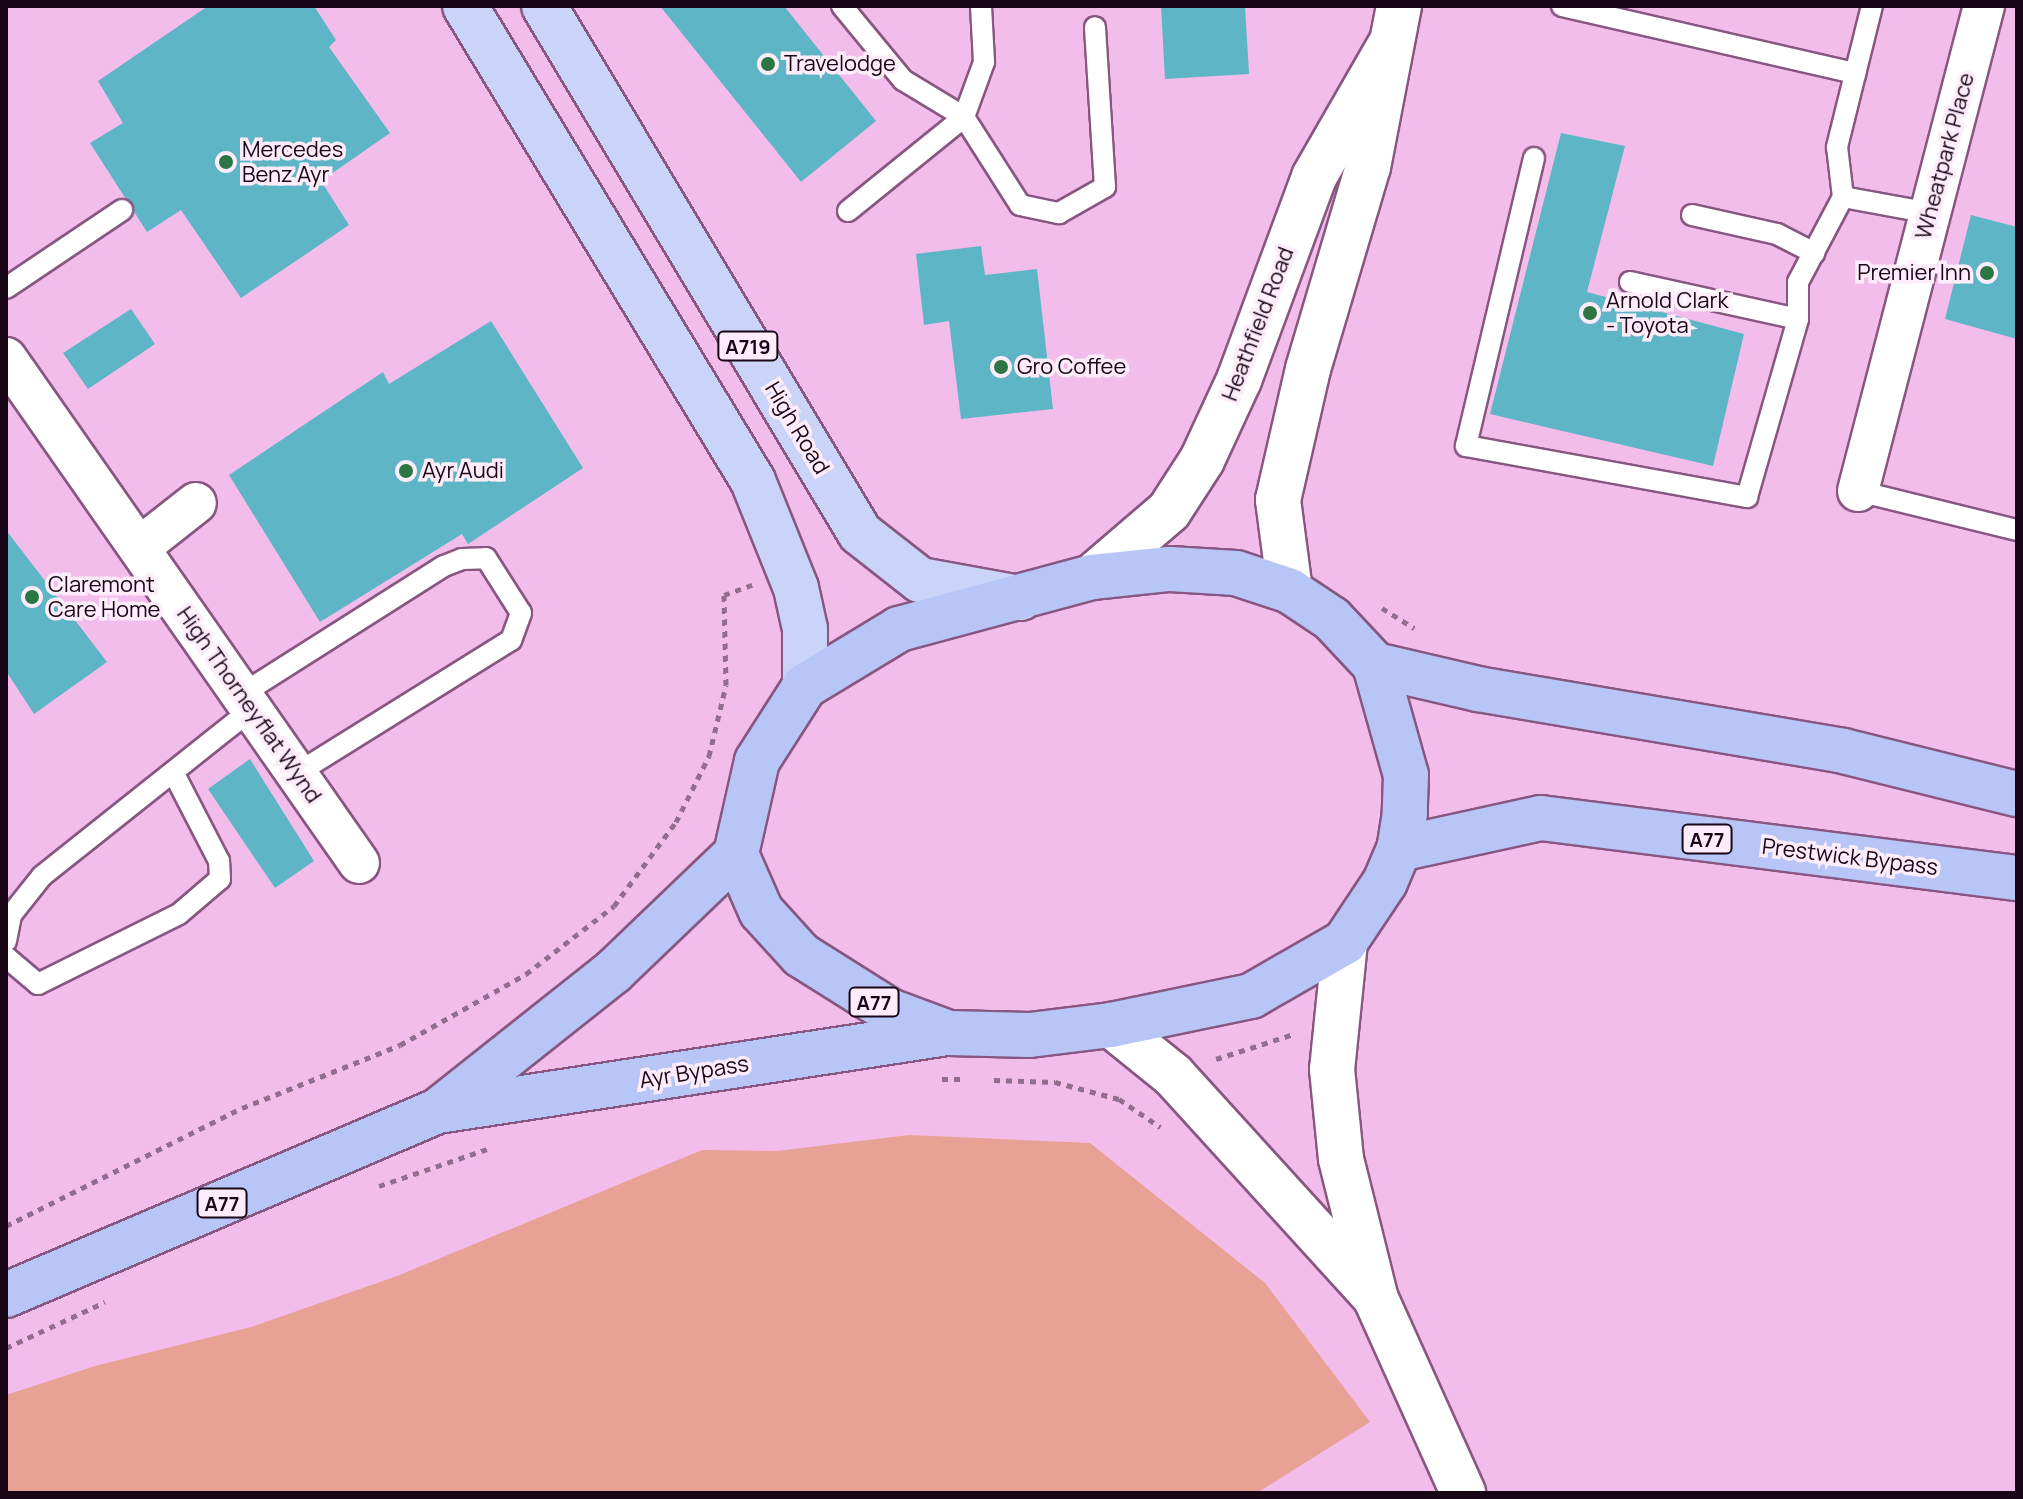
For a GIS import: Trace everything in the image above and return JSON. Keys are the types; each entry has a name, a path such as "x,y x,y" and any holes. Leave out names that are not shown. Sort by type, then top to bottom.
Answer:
{"highway":[{"name":"A77","path":"1170,569 1236,573 1290,591 1332,619 1375,665 1406,775 1399,849 1385,882 1345,942 1251,996 1111,1025 1030,1035 949,1033 890,1011 801,955 761,911 736,854 757,761 805,686 899,629 1020,598 1092,577 1170,569"},
{"path":"1375,665 1478,689 1843,751 2017,794"},
{"name":"Prestwick Bypass","path":"1399,849 1541,818 2017,878"},
{"name":"Ayr Bypass","path":"438,1111 613,972 736,854"},
{"name":"Ayr Bypass","path":"6,1295 438,1111 949,1033"}],"main road":[{"name":"A719","path":"465,6 753,481 790,571 805,629 805,686"},
{"name":"High Road","path":"544,6 860,533 920,580 1020,598"},
{"name":"Heathfield Road","path":"1092,577 1169,511 1202,460 1239,380 1314,177 1394,25"},
{"name":"Heathfield Road","path":"1290,591 1278,500 1308,369 1368,167 1394,25"},
{"path":"1345,942 1332,1069 1341,1159 1376,1299 1463,1493"},
{"path":"1111,1025 1173,1075 1376,1299"}],"street":[{"name":"Wheatpark Place","path":"1858,491 1984,6"},
{"name":"High Thorneyflat Wynd","path":"6,358 359,863"},
{"path":"140,547 196,503"}],"lane":[{"path":"842,6 903,80 964,117 1020,205 1059,213 1105,187 1095,27"},
{"path":"848,211 964,117 984,62 981,6"},
{"path":"1562,6 1855,73"},
{"path":"1534,158 1466,446 1747,497 1798,319 1798,282 1843,197 1837,147 1872,6"},
{"path":"1843,197 1930,213"},
{"path":"6,288 122,210"},
{"path":"1692,215 1777,234 1814,253"},
{"path":"1630,282 1798,319"},
{"path":"1858,491 2017,530"},
{"path":"6,941 11,915 42,876 173,772 247,701 444,566 462,559 486,558 521,613 511,640 297,773"},
{"path":"6,957 38,984 179,914 220,879 219,861 173,772"}],"path":[{"path":"6,1226 242,1108 400,1045 526,974 614,906 676,822 709,756 726,685 724,595 790,571"},
{"path":"1119,1099 1173,1075 1335,1018"},
{"path":"935,1079 973,1079"},
{"path":"986,1079 1055,1082 1119,1099 1165,1130"},
{"path":"364,1191 490,1148"},
{"path":"6,1348 115,1297"}],"shaded area":[{"path":"909,1135 1090,1143 1265,1283 1370,1422 1257,1493 6,1493 6,1395 95,1366 251,1327 397,1276 702,1150 777,1151"}],"building":[{"name":"Mercedes Benz Ayr","path":"208,6 314,6 336,40 329,47 390,133 321,181 349,225 241,298 181,210 147,232 90,143 123,123 98,81"},
{"name":"Travelodge","path":"660,6 784,6 876,121 801,182"},
{"path":"1161,6 1245,6 1249,74 1165,79"},
{"name":"Arnold Clark - Toyota","path":"1561,133 1625,146 1587,292 1744,334 1713,466 1490,414"},
{"name":"Premier Inn","path":"1971,215 2017,227 2017,339 1945,319"},
{"name":"Gro Coffee","path":"981,246 985,275 1037,269 1053,409 961,419 949,321 924,325 916,254"},
{"path":"131,309 155,344 88,389 63,353"},
{"name":"Ayr Audi","path":"491,321 583,468 468,544 462,534 320,622 229,475 383,372 389,384"},
{"name":"Claremont Care Home","path":"6,530 107,662 34,714 6,671"},
{"path":"250,759 314,861 275,888 208,789"}],"place":[{"name":"Travelodge","path":"768,64"},
{"name":"Mercedes Benz Ayr","path":"226,162"},
{"name":"Premier Inn","path":"1987,273"},
{"name":"Arnold Clark - Toyota","path":"1590,313"},
{"name":"Gro Coffee","path":"1001,367"},
{"name":"Ayr Audi","path":"406,471"},
{"name":"Claremont Care Home","path":"32,597"}]}
